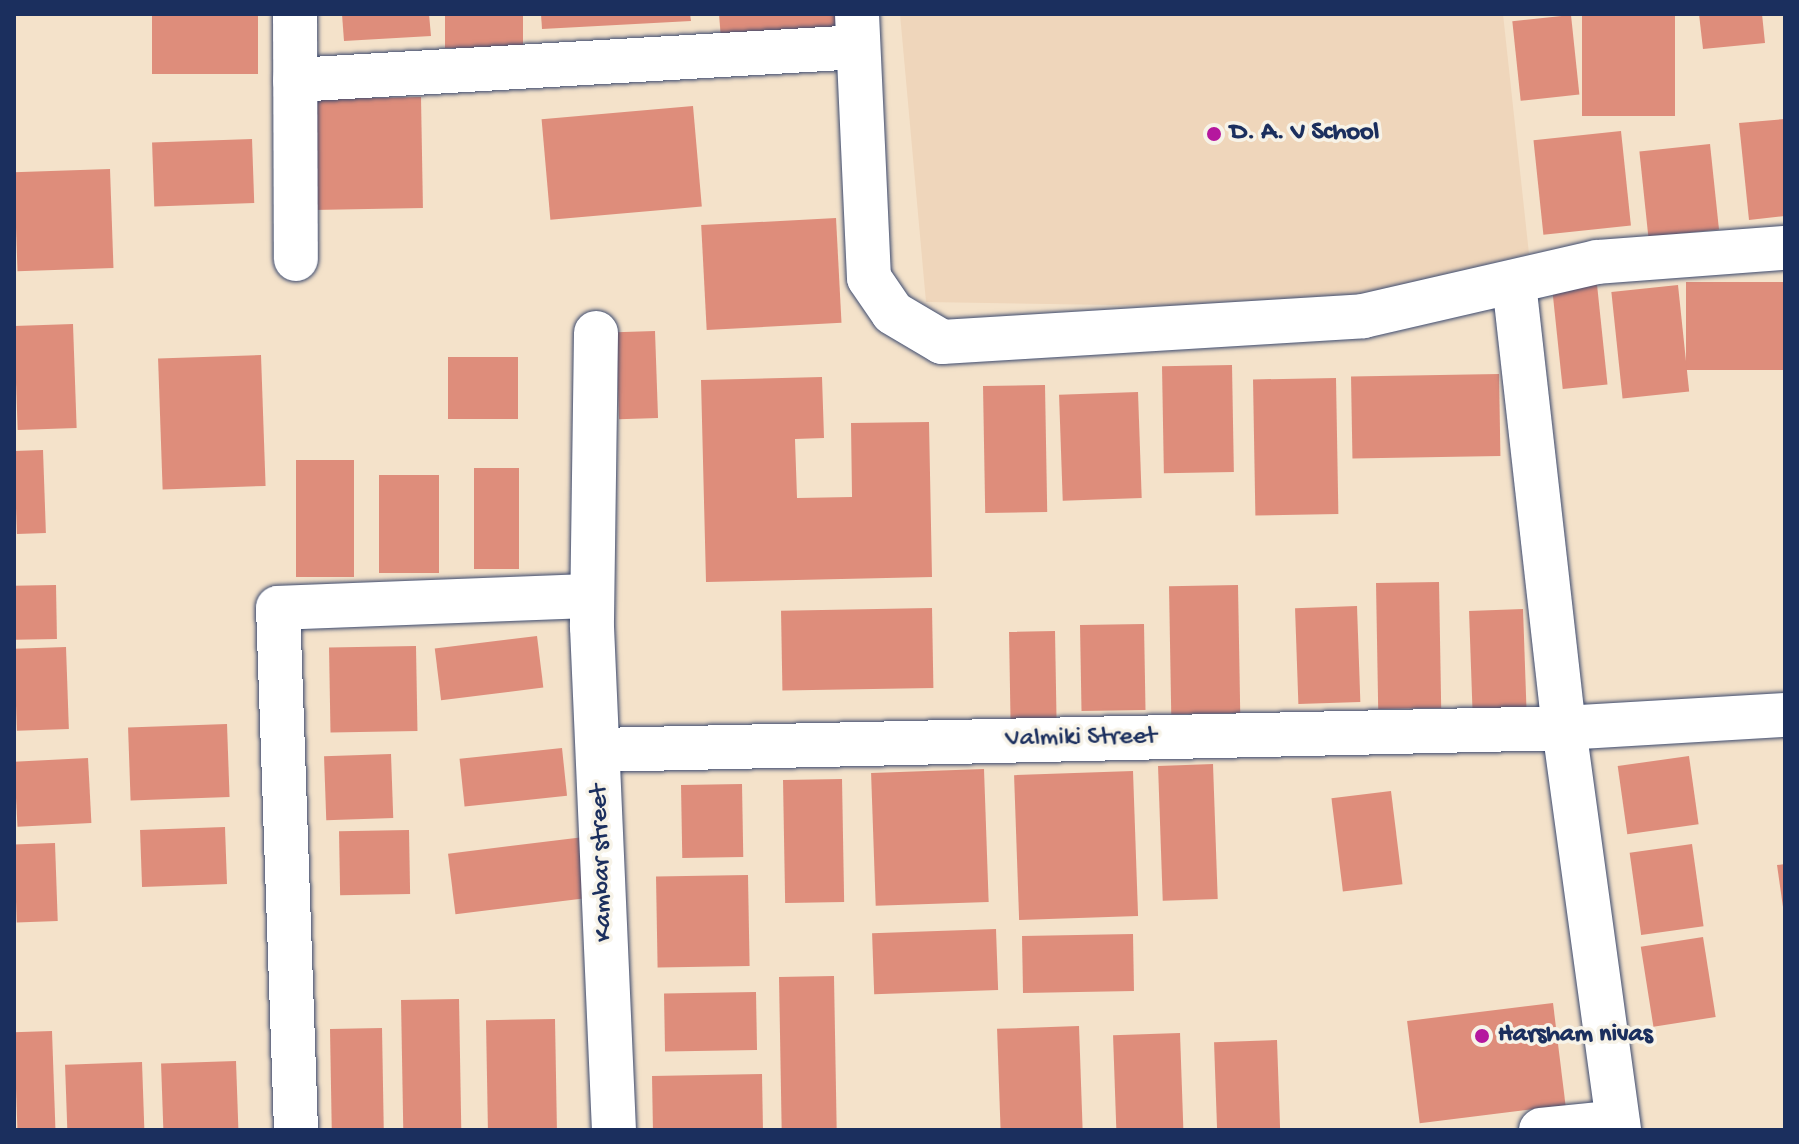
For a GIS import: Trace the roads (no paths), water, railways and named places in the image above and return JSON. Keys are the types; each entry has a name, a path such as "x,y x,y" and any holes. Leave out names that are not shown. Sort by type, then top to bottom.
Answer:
{"street":[{"path":"295,14 296,259"},
{"path":"295,80 857,31 869,278 893,313 942,342 1363,316 1597,262 1785,248"},
{"path":"1514,283 1564,728 1619,1126 1541,1130"},
{"name":"Kambar street","path":"596,333 592,596 614,1130"},
{"path":"296,1130 278,608 592,596"},
{"name":"Valmiki Street","path":"598,750 1564,728 1785,715"}],"place":[{"name":"D. A. V School","path":"1214,134"},
{"name":"Harsham nivas","path":"1482,1036"}]}
